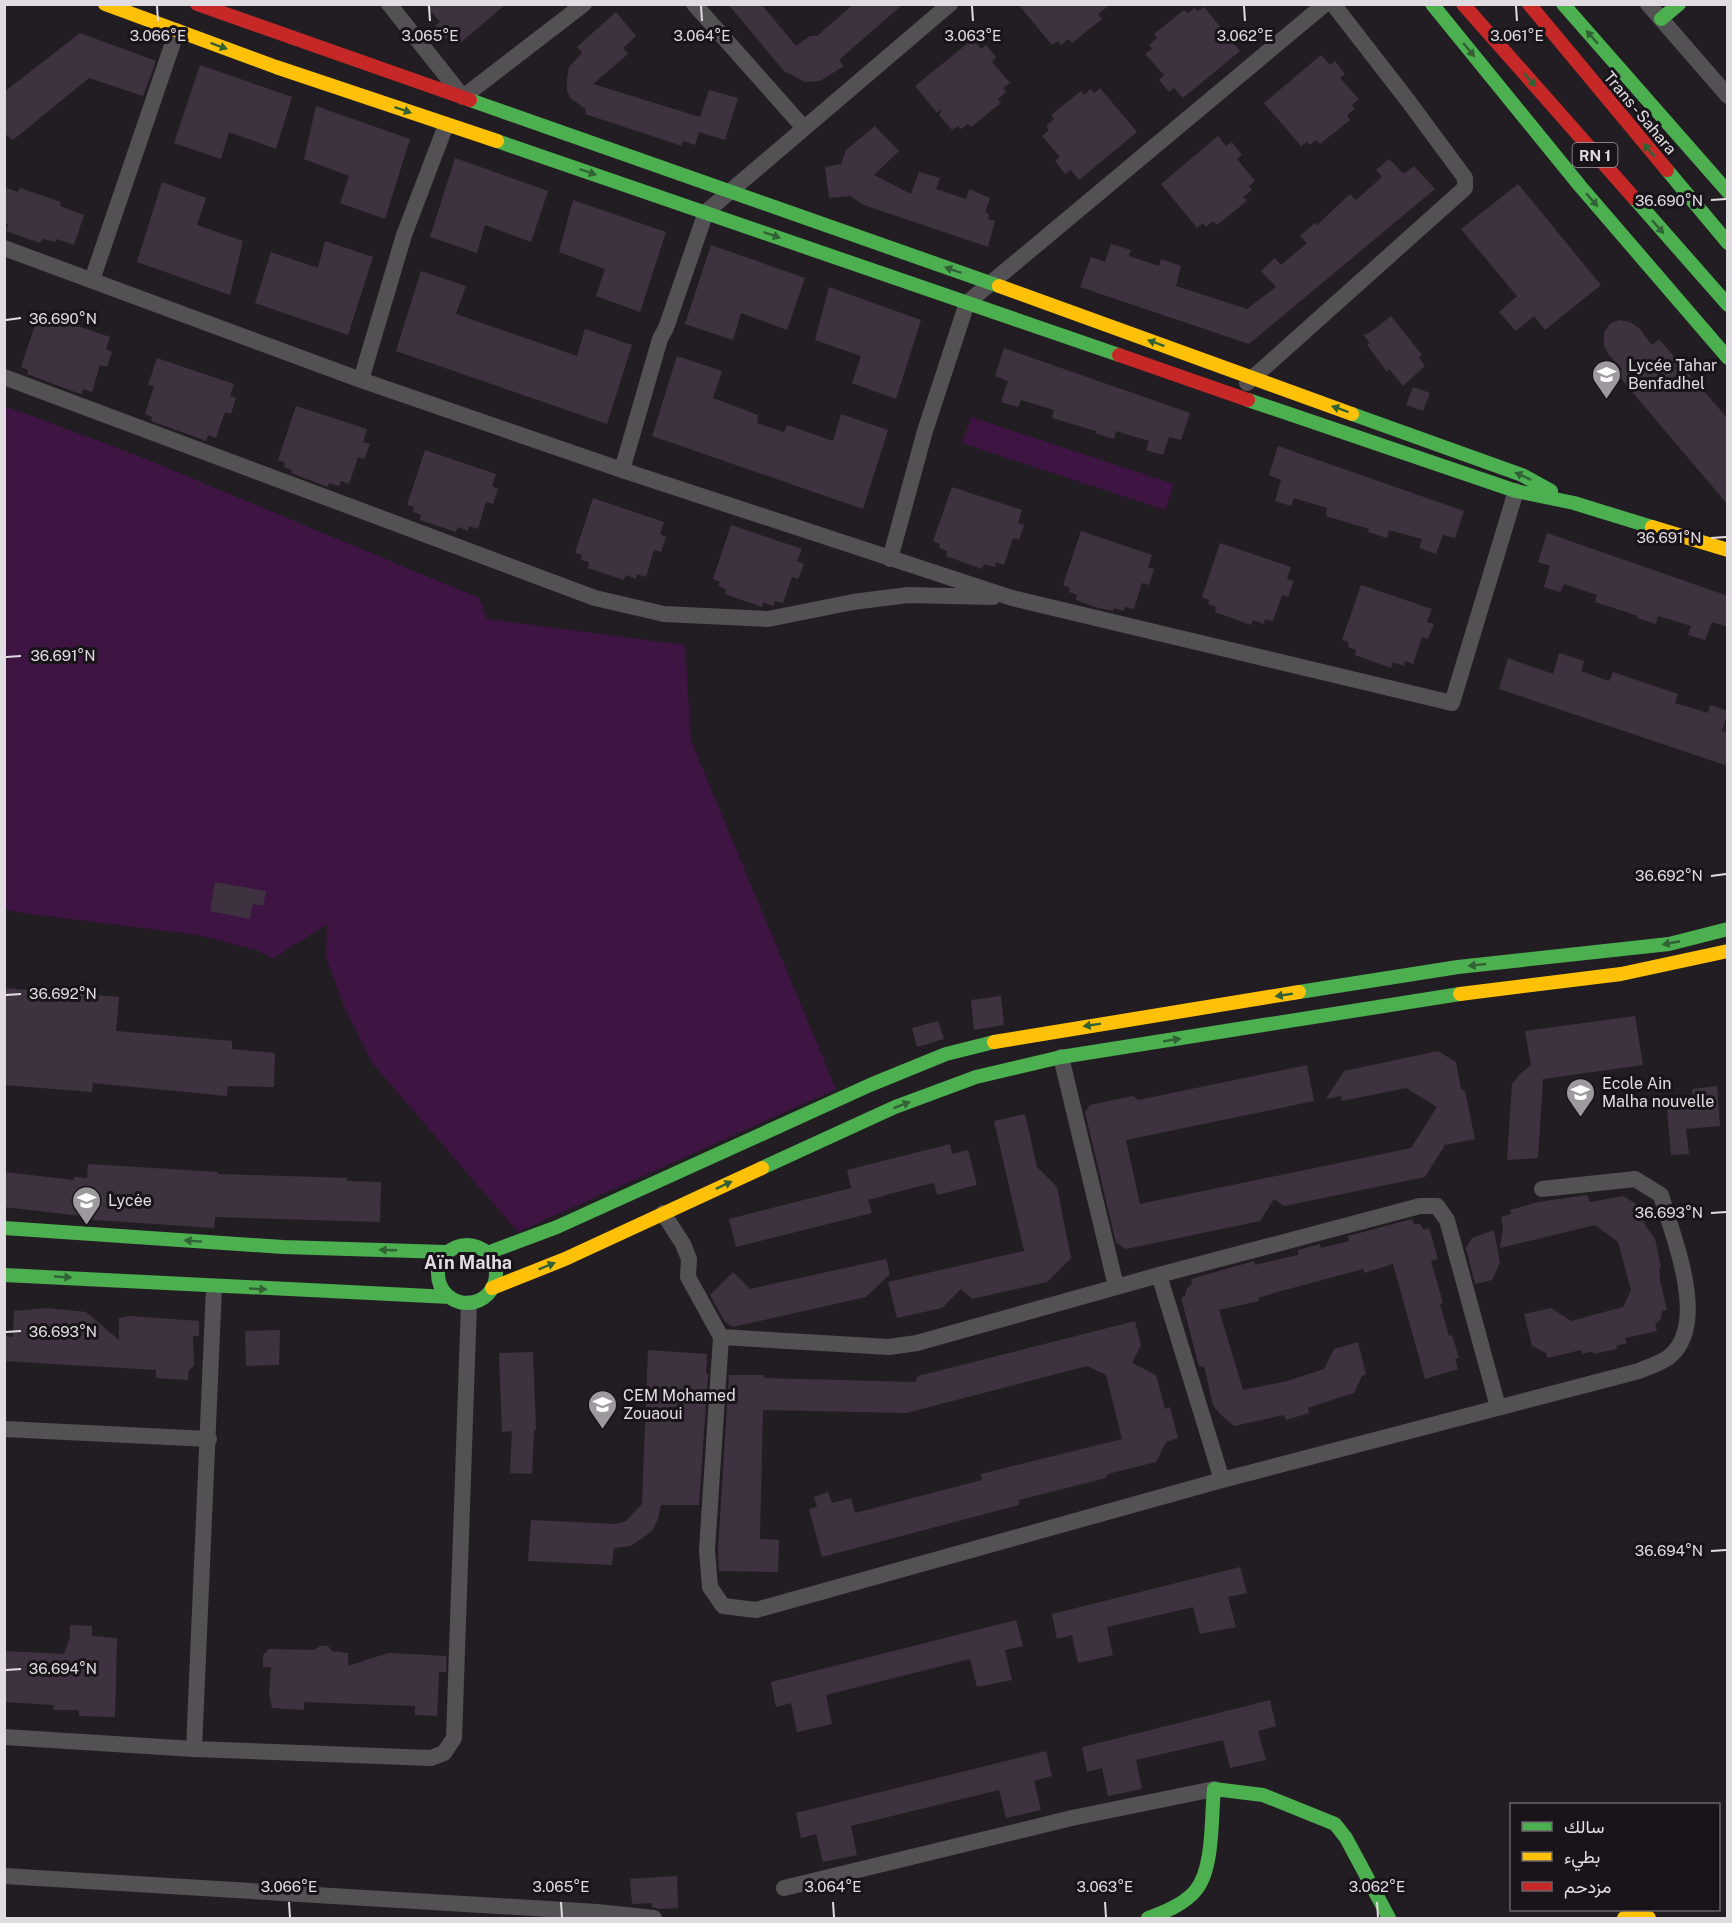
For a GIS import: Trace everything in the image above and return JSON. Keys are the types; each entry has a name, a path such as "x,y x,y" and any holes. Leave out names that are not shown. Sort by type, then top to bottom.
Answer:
{"main road":[{"path":"105,4 446,125 706,212 1516,491 1574,503 1728,550"},
{"path":"197,4 990,283 1522,475 1574,503"},
{"path":"1432,4 1580,186 1728,358"},
{"name":"RN 1","path":"1463,4 1728,305"},
{"name":"Trans - Sahara","path":"1529,4 1728,243"},
{"path":"1563,4 1728,192"},
{"path":"1661,20 1679,4"},
{"path":"487,1253 557,1227 870,1085 946,1054 1010,1038 1458,967 1669,944 1728,929"},
{"path":"492,1288 565,1258 895,1107 976,1077 1061,1057 1458,994 1622,974 1728,951"},
{"path":"4,1228 284,1247 446,1252"},
{"path":"467,1244 487,1253 496,1269 496,1279 486,1295 469,1303 462,1303 443,1291 437,1276 441,1259 446,1252 456,1246 467,1244"},
{"path":"4,1275 450,1297"},
{"path":"1148,1918 1168,1911 1198,1888 1209,1857 1210,1816 1214,1789 1263,1795 1335,1824 1346,1838 1389,1918"},
{"path":"1624,1918 1649,1918"}],"street":[{"path":"390,4 463,97 584,4"},
{"path":"694,4 804,128"},
{"path":"622,470 660,339 666,328 706,212 950,4"},
{"path":"890,559 925,431 967,303 1325,4"},
{"path":"1233,395 1465,188 1465,178 1333,4"},
{"path":"1648,4 1728,96"},
{"path":"92,280 177,31"},
{"path":"361,380 404,235 446,125"},
{"path":"4,248 361,380 622,470 1012,598 1452,703 1516,491"},
{"path":"4,377 595,598 664,614 768,619 853,602 908,595 1012,598"},
{"path":"1061,1057 1116,1287"},
{"path":"663,1213 683,1244 689,1259 688,1277 721,1337 707,1550 710,1587 723,1606 756,1610 1222,1480 1639,1371 1668,1357 1684,1338 1689,1311 1688,1290 1661,1195 1635,1179 1542,1189"},
{"path":"721,1337 889,1347 918,1343 1159,1275 1420,1206 1437,1206 1447,1220 1498,1407"},
{"path":"1159,1275 1222,1480"},
{"path":"194,1749 214,1287"},
{"path":"4,1737 194,1749 431,1758 444,1753 454,1738 469,1303"},
{"path":"4,1429 208,1439"},
{"path":"784,1888 1072,1818 1214,1789"},
{"path":"4,1876 597,1912 654,1918"}],"shaded area":[{"path":"5,406 136,455 479,598 487,619 685,645 691,741 836,1089 518,1232 373,1064 343,1004 326,957 327,924 273,959 256,950 198,935 5,909"},
{"path":"971,417 1174,484 1165,510 962,443"}],"building":[{"path":"425,4 506,4 459,44 451,34 445,39 435,26 440,22"},
{"path":"728,4 761,4 796,46 810,36 817,36 854,4 903,4 839,60 844,66 820,81 805,82 784,71"},
{"path":"1018,4 1111,4 1098,14 1102,19 1072,43 1068,39 1061,45 1058,41 1052,45"},
{"path":"1204,7 1240,51 1183,98 1174,88 1169,92 1159,80 1164,75 1145,54 1152,49 1149,45 1157,38 1154,34 1184,10 1188,13 1194,8 1198,11"},
{"path":"616,12 636,36 623,48 628,54 593,84 700,117 709,90 738,98 725,140 699,132 695,145 683,141 682,146 585,114 586,109 571,99 567,91 567,79 569,67 582,53 577,47"},
{"path":"80,33 156,61 143,96 89,78 13,140 4,133 4,92"},
{"path":"973,39 981,49 986,45 996,57 992,62 1010,83 1003,88 1006,92 998,99 1001,103 971,127 968,124 961,129 958,126 952,130 939,115 942,108 937,113 915,86"},
{"path":"1321,55 1330,65 1335,61 1345,74 1340,78 1359,99 1352,105 1355,109 1347,115 1350,120 1320,144 1316,140 1310,145 1307,142 1301,146 1264,103"},
{"path":"200,65 292,97 276,149 229,132 221,159 174,143"},
{"path":"1100,88 1137,132 1079,180 1071,170 1065,174 1055,161 1060,157 1042,136 1049,130 1046,126 1054,119 1051,115 1081,91 1084,95 1091,89 1094,93"},
{"path":"316,106 410,139 385,219 340,203 349,176 304,159"},
{"path":"875,126 899,151 874,175 911,194 919,172 940,178 936,189 966,199 969,189 990,198 985,212 989,214 988,219 995,221 988,247 864,205 850,196 829,198 825,167 841,164 846,150"},
{"path":"1218,136 1226,146 1232,142 1242,155 1237,159 1255,181 1249,186 1252,190 1243,197 1247,201 1217,225 1213,221 1206,227 1203,223 1197,228 1161,184"},
{"path":"455,158 548,191 531,242 485,225 477,253 430,237"},
{"path":"1389,159 1404,174 1414,166 1435,189 1249,344 1080,287 1091,257 1105,262 1111,244 1131,250 1129,256 1159,266 1161,259 1181,266 1176,286 1247,309 1276,287 1261,271 1275,258 1281,265 1307,243 1300,236 1315,223 1317,225 1350,194 1356,200 1382,177 1376,170"},
{"path":"162,182 206,198 197,225 243,241 230,295 137,262"},
{"path":"1518,184 1601,285 1545,330 1534,316 1516,331 1499,312 1517,296 1461,229"},
{"path":"4,187 18,192 20,188 61,202 60,206 84,215 74,245 57,239 55,242 43,239 40,243 6,231 8,224 4,223"},
{"path":"573,200 666,232 640,312 596,296 605,269 559,252"},
{"path":"325,241 373,257 348,335 255,303 271,252 318,268"},
{"path":"711,245 805,278 787,330 741,313 733,340 685,324"},
{"path":"421,271 466,286 456,314 577,356 585,329 632,345 607,424 396,351"},
{"path":"829,287 921,320 896,399 852,383 861,356 815,340"},
{"path":"39,313 110,337 106,349 112,352 107,367 100,365 92,392 83,389 82,394 72,391 27,374 28,370 21,367"},
{"path":"1391,316 1422,355 1419,357 1425,366 1403,386 1389,369 1387,372 1367,345 1370,343 1363,335 1371,332"},
{"path":"1620,320 1630,322 1639,328 1652,345 1659,339 1728,419 1728,505 1617,374 1622,369 1604,346 1604,332 1611,323"},
{"path":"1004,348 1190,413 1181,440 1169,437 1163,455 1146,450 1149,441 1116,431 1114,439 1095,433 1096,431 1052,418 1054,410 1021,400 1018,407 1001,402 1008,381 995,376"},
{"path":"677,356 722,371 713,398 758,415 757,423 784,432 787,425 833,441 841,414 888,430 863,509 652,436"},
{"path":"157,358 234,384 230,396 236,398 231,414 225,412 216,438 208,435 206,441 151,421 152,417 145,414 154,386 148,385"},
{"path":"1413,387 1430,393 1423,411 1406,405"},
{"path":"296,406 367,429 363,442 370,444 364,459 358,457 349,484 341,481 339,486 329,483 328,487 291,473 292,470 284,467 285,463 278,460"},
{"path":"1278,446 1464,511 1455,538 1443,535 1436,554 1419,548 1422,539 1389,530 1387,538 1368,532 1369,529 1326,516 1327,508 1294,498 1291,506 1275,501 1281,480 1269,475"},
{"path":"425,450 496,474 492,486 498,489 493,504 486,502 478,529 469,526 468,531 458,527 456,532 420,520 421,515 413,512 414,507 407,505"},
{"path":"952,487 1022,510 1018,523 1024,525 1019,540 1013,538 1004,565 996,562 995,567 984,564 982,569 946,556 947,551 939,548 940,544 933,541"},
{"path":"593,498 664,522 660,534 666,537 661,552 654,550 646,577 637,574 636,579 626,575 624,580 588,568 589,562 581,560 582,555 575,553"},
{"path":"731,525 802,549 797,561 804,564 798,579 792,577 783,603 775,601 773,606 763,602 762,607 725,594 726,589 718,586 720,582 713,579"},
{"path":"1081,531 1152,555 1148,567 1154,569 1149,585 1142,583 1134,609 1125,607 1124,611 1114,608 1113,611 1095,607 1076,600 1077,595 1069,592 1070,588 1063,585"},
{"path":"1547,533 1728,596 1728,627 1712,622 1705,640 1688,635 1691,626 1658,616 1656,624 1637,618 1638,616 1595,602 1597,595 1564,584 1560,592 1544,587 1550,566 1538,562"},
{"path":"1220,543 1291,567 1287,579 1294,581 1288,597 1282,595 1273,621 1265,619 1264,624 1253,620 1251,625 1215,612 1216,607 1208,604 1209,600 1202,597"},
{"path":"1361,585 1432,609 1427,622 1434,624 1428,639 1422,637 1413,664 1405,661 1404,666 1393,662 1391,668 1355,655 1356,650 1348,647 1349,642 1342,640"},
{"path":"1559,653 1584,661 1581,671 1609,681 1613,672 1678,694 1675,703 1708,713 1710,705 1728,711 1722,731 1728,732 1728,766 1499,689 1508,658 1553,674"},
{"path":"215,882 266,891 263,906 253,904 250,919 210,911"},
{"path":"4,988 119,997 116,1031 232,1041 232,1049 275,1053 274,1087 228,1086 227,1096 93,1083 92,1092 4,1085"},
{"path":"1001,996 1004,1025 974,1030 971,1000"},
{"path":"1635,1016 1643,1065 1543,1079 1538,1158 1507,1160 1512,1084 1531,1065 1525,1031"},
{"path":"938,1021 944,1039 917,1047 912,1028"},
{"path":"1438,1051 1456,1062 1475,1139 1445,1145 1425,1177 1284,1206 1274,1199 1260,1221 1126,1249 1116,1243 1085,1112 1090,1105 1133,1096 1138,1100 1307,1065 1314,1101 1126,1140 1140,1204 1411,1148 1437,1107 1406,1088 1342,1101 1341,1096 1326,1099 1344,1071"},
{"path":"1717,1086 1720,1126 1686,1129 1689,1154 1671,1155 1667,1109 1694,1106 1692,1089"},
{"path":"1025,1114 1037,1167 1057,1187 1071,1258 1047,1282 972,1299 961,1289 942,1308 897,1318 888,1282 1024,1251 994,1121"},
{"path":"950,1144 952,1154 968,1150 977,1185 937,1195 934,1183 912,1188 868,1200 872,1213 736,1247 729,1219 851,1188 847,1170"},
{"path":"88,1164 218,1172 218,1174 347,1178 347,1181 381,1182 380,1222 215,1217 214,1228 81,1219 81,1216 4,1207 4,1172 74,1180 74,1177 87,1178"},
{"path":"1587,1195 1590,1202 1623,1196 1638,1205 1645,1225 1655,1239 1661,1267 1659,1268 1660,1280 1667,1310 1662,1311 1661,1319 1655,1324 1657,1331 1625,1338 1627,1343 1616,1346 1617,1349 1593,1354 1593,1351 1582,1354 1581,1350 1547,1358 1546,1353 1532,1346 1524,1314 1551,1308 1571,1321 1623,1307 1631,1290 1618,1242 1595,1225 1500,1248 1503,1227 1501,1217 1511,1214 1510,1210 1538,1202"},
{"path":"1412,1219 1414,1224 1420,1224 1424,1230 1429,1228 1438,1259 1431,1261 1443,1303 1440,1304 1449,1336 1452,1335 1459,1358 1455,1359 1458,1369 1425,1379 1393,1264 1364,1273 1363,1269 1274,1293 1258,1298 1259,1301 1219,1310 1243,1390 1287,1381 1324,1369 1334,1349 1358,1342 1366,1374 1362,1376 1354,1393 1308,1408 1309,1413 1286,1420 1284,1415 1234,1426 1220,1414 1213,1405 1204,1366 1199,1367 1181,1297 1185,1296 1187,1288 1192,1284 1191,1279 1254,1261 1255,1265 1298,1255 1298,1250 1320,1244 1321,1248 1349,1241 1348,1236"},
{"path":"1494,1230 1500,1263 1492,1280 1475,1284 1466,1248 1472,1238"},
{"path":"886,1259 890,1274 866,1297 733,1327 725,1322 710,1295 733,1272 750,1289"},
{"path":"47,1308 86,1312 119,1340 119,1318 130,1316 199,1321 199,1336 193,1336 194,1366 189,1370 188,1380 156,1378 156,1370 4,1361 4,1336 13,1337 14,1311"},
{"path":"1135,1321 1141,1345 1132,1363 1156,1375 1165,1409 1170,1407 1178,1438 1166,1442 1156,1462 1108,1474 1106,1478 1019,1500 1019,1505 822,1557 809,1509 817,1507 814,1497 828,1492 832,1503 851,1498 855,1513 982,1480 981,1474 1122,1439 1106,1375 1087,1366 906,1413 763,1410 760,1539 779,1540 778,1572 719,1571 718,1550 729,1375 915,1382 918,1376"},
{"path":"280,1330 279,1365 246,1366 245,1331"},
{"path":"648,1350 707,1354 706,1374 708,1374 699,1505 661,1505 652,1531 631,1546 614,1548 612,1565 528,1561 531,1520 616,1524 626,1521 642,1504"},
{"path":"533,1352 536,1430 534,1430 532,1474 510,1473 512,1431 502,1432 499,1353"},
{"path":"1240,1567 1247,1593 1228,1597 1236,1627 1200,1634 1193,1607 1107,1627 1113,1655 1078,1663 1072,1635 1057,1639 1052,1614"},
{"path":"1016,1620 1023,1646 1005,1650 1012,1680 977,1687 970,1659 826,1695 832,1724 797,1732 791,1703 776,1707 771,1682"},
{"path":"70,1625 92,1626 92,1636 117,1638 115,1717 79,1716 79,1710 53,1710 54,1705 4,1702 4,1651 64,1654 70,1637"},
{"path":"320,1646 328,1646 332,1651 348,1653 348,1666 388,1653 446,1656 446,1672 439,1672 437,1716 415,1715 415,1706 304,1702 304,1710 272,1708 269,1693 271,1667 263,1667 263,1655 269,1649 314,1650"},
{"path":"1270,1700 1276,1726 1258,1731 1266,1760 1230,1768 1223,1740 1136,1760 1142,1789 1108,1796 1102,1768 1087,1772 1082,1747"},
{"path":"1046,1751 1052,1776 1034,1781 1041,1810 1006,1818 999,1790 851,1826 857,1855 823,1862 816,1834 801,1838 796,1813"},
{"path":"677,1876 678,1908 659,1909 652,1907 652,1903 632,1904 630,1879"}],"traffic: fast":[{"path":"1432,4 1580,186 1728,358"},
{"path":"1563,4 1728,192"},
{"path":"1661,19 1679,4"},
{"path":"470,100 999,286"},
{"path":"497,141 1119,355"},
{"path":"1667,170 1728,243"},
{"path":"1634,198 1728,305"},
{"path":"1248,400 1516,491 1574,503 1652,527"},
{"path":"1352,414 1522,475 1551,491"},
{"path":"1299,992 1458,967 1669,944 1728,929"},
{"path":"762,1168 895,1107 976,1077 1061,1057 1460,994"},
{"path":"487,1253 557,1227 870,1085 946,1054 994,1042"},
{"path":"4,1228 283,1247 446,1252"},
{"path":"461,1245 473,1245 488,1253 496,1268 496,1274 496,1280 488,1295 473,1303 461,1303 446,1295 438,1280 438,1268 446,1253 461,1245"},
{"path":"4,1275 450,1297"},
{"path":"1148,1918 1186,1899 1196,1890 1202,1880 1211,1842 1214,1789 1263,1795 1335,1824 1346,1838 1389,1918"}],"traffic: slow":[{"path":"105,4 276,67 497,141"},
{"path":"999,286 1352,414"},
{"path":"1652,527 1728,550"},
{"path":"1460,994 1621,974 1728,951"},
{"path":"994,1042 1299,992"},
{"path":"492,1288 565,1259 762,1168"},
{"path":"1624,1918 1649,1918"}],"traffic: jam":[{"path":"197,4 470,100"},
{"path":"1463,4 1634,198"},
{"path":"1529,4 1667,170"},
{"path":"1119,355 1248,400"}],"place":[{"name":"Lycée Tahar Benfadhel","path":"1607,400"},
{"name":"Ecole Ain Malha nouvelle","path":"1581,1118"},
{"name":"Lycėe","path":"87,1226"},
{"name":"CEM Mohamed Zouaoui","path":"602,1430"}],"district":[{"name":"Aïn Malha","path":"468,1262"}]}
